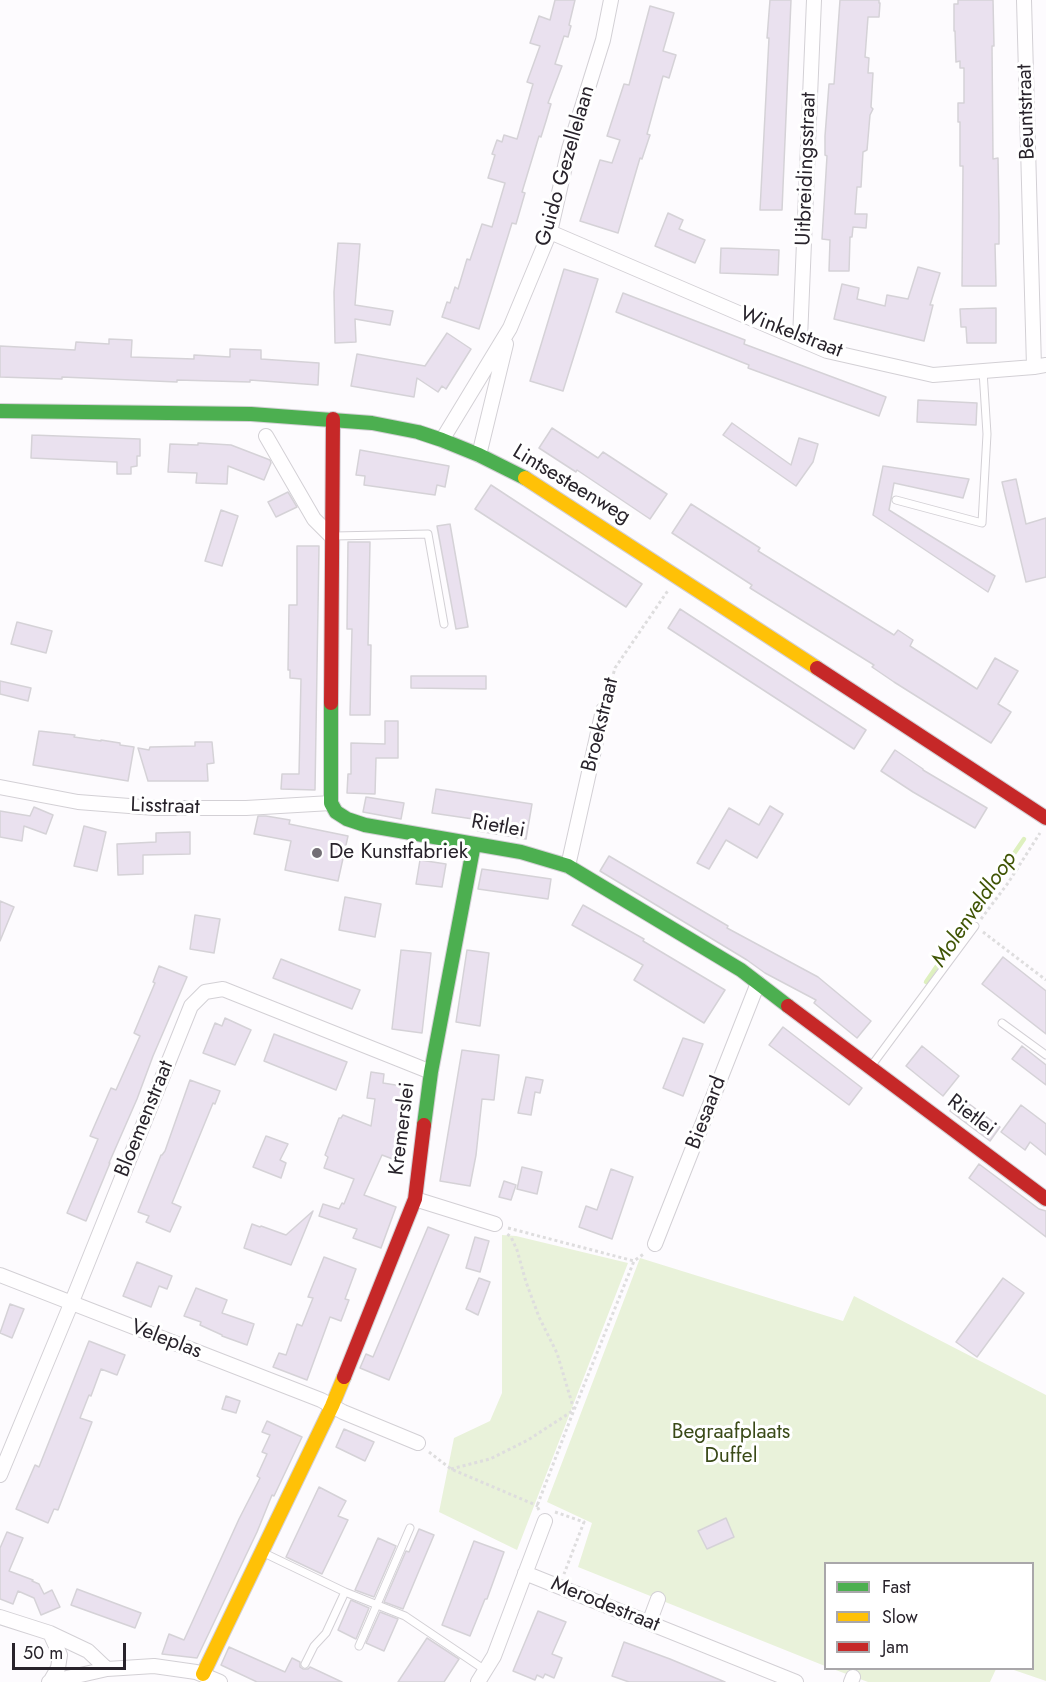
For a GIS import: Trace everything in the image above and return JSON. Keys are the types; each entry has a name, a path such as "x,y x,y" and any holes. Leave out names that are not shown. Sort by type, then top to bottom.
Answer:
{"street":[{"name":"Guido Gezellelaan","path":"442,440 510,328 550,232 569,149 603,40 611,0"},
{"name":"Uitbreidingsstraat","path":"800,339 814,0"},
{"name":"Beuntstraat","path":"1024,0 1040,366"},
{"name":"Winkelstraat","path":"550,232 827,351 933,375 1040,366"},
{"name":"Guido Gezellelaan","path":"479,455 510,328"},
{"name":"Lintsesteenweg","path":"0,411 251,414 333,419 383,425 418,432 442,440 528,479 1046,818"},
{"path":"331,803 333,419"},
{"path":"266,436 314,519 331,536"},
{"name":"Broekstraat","path":"568,867 603,710"},
{"name":"Lisstraat","path":"0,787 78,802 155,808 246,808 331,803"},
{"name":"Rietlei","path":"331,803 336,812 347,819 365,825 521,852 568,867 741,969 1046,1199"},
{"name":"Kremerslei","path":"202,1674 332,1406 415,1199 431,1072 474,844"},
{"name":"Biesaard","path":"655,1244 758,983"},
{"name":"Bloemenstraat","path":"0,1475 191,1006 205,992 223,989 431,1072"},
{"path":"415,1199 495,1224"},
{"name":"Veleplas","path":"0,1275 332,1406"},
{"path":"332,1406 418,1443"},
{"path":"525,1573 545,1521"},
{"name":"Merodestraat","path":"482,1676 494,1656 525,1573 796,1682"},
{"path":"649,1623 658,1599"},
{"path":"0,1617 50,1633 88,1651 107,1669"},
{"path":"49,1682 58,1668 60,1655 50,1633"},
{"path":"49,1682 107,1669 154,1666 202,1674 220,1682"}],"lane":[{"path":"896,500 982,523 987,434 983,371"},
{"path":"331,536 428,534 444,624"},
{"path":"871,1067 975,926"},
{"path":"1002,1023 1046,1055"},
{"path":"359,1646 410,1528"},
{"path":"261,1552 345,1592 405,1616 482,1676"},
{"path":"305,1664 314,1646 326,1633 345,1592"}],"path":[{"name":"Broekstraat","path":"603,710 615,668 677,578"},
{"path":"1040,833 1008,883 975,926 1046,980"},
{"path":"495,1224 634,1261"},
{"path":"495,1224 511,1237 517,1250 536,1308 557,1353 574,1410"},
{"path":"545,1521 537,1506 574,1410 634,1261 655,1244"},
{"path":"451,1468 490,1459 528,1440 574,1410"},
{"path":"418,1443 451,1468 537,1506 584,1522 559,1587"}],"green space":[{"path":"502,1235 516,1236 628,1263 517,1550 439,1512 454,1438 490,1421 502,1393"},
{"name":"Begraafplaats Duffel","path":"640,1258 843,1321 854,1296 1046,1395 1046,1681 1014,1670 1034,1670 1034,1562 824,1562 824,1666 578,1567 592,1523 547,1502"},
{"path":"836,1670 996,1670 990,1682 868,1682"}],"building":[{"path":"555,0 575,0 568,37 564,36 555,64 562,66 548,103 551,104 522,192 525,193 516,224 512,223 479,329 442,317 455,287 458,289 467,259 470,260 482,224 492,227 505,183 488,178 495,155 492,154 497,140 502,142 504,135 517,139 533,84 527,82 540,46 530,43 539,16 550,20"},
{"path":"770,0 791,0 782,210 760,210"},
{"path":"840,0 879,0 880,3 879,17 868,17 865,57 869,58 868,73 873,73 871,107 873,109 870,115 867,150 863,152 861,187 857,187 855,214 867,214 866,228 853,227 852,237 850,237 849,271 829,271 830,240 822,239 827,156 825,155 825,136 829,84 834,84"},
{"path":"958,0 993,0 993,159 998,158 999,215 999,244 995,244 996,286 962,286 963,166 960,166 958,103 964,103 964,68 960,68 960,61 956,62 954,4 958,4"},
{"path":"650,6 674,13 663,51 676,55 669,78 663,76 647,134 650,135 642,159 640,158 618,233 580,221 600,160 612,163 620,140 607,136 624,84 629,85"},
{"path":"668,213 683,220 679,229 705,240 695,263 655,246"},
{"path":"338,243 360,244 355,305 393,311 390,325 355,319 356,342 335,343 334,292"},
{"path":"721,248 779,250 778,275 720,273"},
{"path":"918,267 940,273 930,305 933,305 924,341 834,319 842,284 859,288 857,299 885,306 887,295 908,299"},
{"path":"564,269 598,279 563,391 530,381"},
{"path":"623,293 745,340 744,344 886,397 879,416 748,368 749,365 616,312"},
{"path":"996,308 996,343 967,343 966,327 961,327 960,309"},
{"path":"447,333 471,349 446,389 442,386 438,392 417,378 414,397 351,386 357,354 425,366"},
{"path":"109,339 132,340 131,357 194,359 194,355 230,357 230,349 261,350 261,359 319,363 318,385 250,380 250,382 177,380 177,382 0,377 0,346 75,350 76,342 109,344"},
{"path":"918,400 977,403 976,425 917,422"},
{"path":"732,423 791,465 799,438 818,444 813,462 796,486 723,435"},
{"path":"552,428 598,458 603,452 667,494 650,519 577,470 576,472 539,448"},
{"path":"32,435 140,439 140,456 137,456 137,466 131,467 131,474 117,474 117,462 31,458"},
{"path":"198,443 231,445 270,460 271,463 264,480 228,466 227,484 196,483 197,473 168,472 170,444 198,445"},
{"path":"360,450 449,466 445,487 437,485 435,495 364,485 365,476 356,475"},
{"path":"883,466 969,479 963,498 894,483 889,510 995,576 988,592 873,515"},
{"path":"1016,479 1026,524 1046,518 1046,577 1026,582 1002,482"},
{"path":"491,485 642,584 626,607 475,509"},
{"path":"288,492 297,507 276,517 268,502"},
{"path":"691,504 760,548 758,551 894,635 898,630 913,640 910,646 977,689 995,658 1018,671 998,704 1011,712 991,743 894,682 872,667 874,665 750,588 752,585 672,533"},
{"path":"221,510 238,516 222,566 205,561"},
{"path":"450,524 468,627 456,629 437,526"},
{"path":"348,542 370,542 368,645 371,645 370,715 350,715 352,629 347,629"},
{"path":"297,546 319,546 315,790 281,789 282,774 299,774 301,679 290,678 290,670 288,670 289,605 297,605"},
{"path":"680,609 866,730 854,749 668,628"},
{"path":"17,622 52,631 46,653 11,644"},
{"path":"411,676 486,676 486,689 411,688"},
{"path":"0,681 31,688 28,701 0,694"},
{"path":"385,721 398,721 398,758 376,758 375,794 347,793 348,774 351,774 351,743 385,744"},
{"path":"39,731 75,735 74,737 134,747 128,781 33,765"},
{"path":"195,742 212,742 214,763 207,764 208,781 148,781 138,748 149,750 150,747 195,746"},
{"path":"895,750 923,770 987,808 975,828 881,771"},
{"path":"436,789 532,804 526,839 478,831 480,820 432,813"},
{"path":"366,797 404,803 401,819 363,812"},
{"path":"770,806 783,814 757,858 726,840 709,869 697,863 729,808 759,825"},
{"path":"34,807 53,815 46,834 24,826 22,841 0,837 0,811 30,816"},
{"name":"De Kunstfabriek","path":"258,816 290,820 289,824 348,836 338,881 285,870 291,841 254,834"},
{"path":"84,826 106,832 97,871 74,866"},
{"path":"190,832 190,854 143,855 143,874 118,875 117,844 156,842 156,833"},
{"path":"609,856 728,926 727,928 818,977 871,1021 857,1038 814,1003 816,1000 765,973 600,871"},
{"path":"420,860 446,864 442,887 416,884"},
{"path":"482,869 551,879 548,899 478,889"},
{"path":"345,897 381,904 375,937 339,930"},
{"path":"0,901 14,907 0,941"},
{"path":"583,905 644,939 643,941 725,990 704,1023 634,980 643,965 572,925"},
{"path":"195,915 220,919 214,953 190,949"},
{"path":"401,950 431,953 422,1033 392,1029"},
{"path":"467,950 489,953 480,1026 456,1022"},
{"path":"1003,957 1046,991 1046,1034 982,984"},
{"path":"281,959 360,990 352,1009 273,978"},
{"path":"159,966 187,977 86,1221 67,1213 98,1139 90,1136 111,1088 116,1090 140,1036 134,1033 155,983 153,982"},
{"path":"225,1018 251,1030 235,1065 203,1053 215,1023 222,1026"},
{"path":"783,1027 862,1088 849,1105 769,1045"},
{"path":"274,1034 347,1062 336,1090 264,1061"},
{"path":"683,1038 703,1044 683,1096 663,1088"},
{"path":"922,1046 959,1076 943,1096 906,1066"},
{"path":"1022,1046 1046,1065 1046,1085 1012,1059"},
{"path":"462,1050 499,1055 494,1100 482,1099 470,1186 440,1181"},
{"path":"371,1072 384,1074 383,1083 408,1087 400,1133 407,1136 398,1161 382,1155 364,1195 396,1207 381,1248 353,1238 357,1229 319,1216 323,1204 339,1209 342,1203 344,1204 354,1179 324,1168 328,1157 325,1155 339,1118 343,1115 371,1126 375,1099 367,1098"},
{"path":"526,1077 543,1080 540,1093 535,1092 531,1115 518,1113"},
{"path":"190,1080 220,1091 172,1203 181,1207 170,1232 146,1222 149,1216 138,1212 161,1155 165,1151"},
{"path":"960,1097 1000,1127 990,1141 950,1111"},
{"path":"1021,1105 1046,1124 1046,1155 1030,1142 1025,1150 1001,1132"},
{"path":"266,1136 288,1144 280,1160 286,1163 281,1178 253,1167"},
{"path":"979,1164 1039,1209 1046,1211 1046,1237 969,1178"},
{"path":"522,1167 542,1172 537,1194 517,1189"},
{"path":"611,1169 633,1177 612,1239 579,1227 586,1206 597,1210"},
{"path":"504,1181 516,1185 511,1200 499,1197"},
{"path":"313,1211 291,1265 244,1248 252,1224 286,1235"},
{"path":"428,1227 449,1235 389,1380 360,1368 366,1354 373,1357"},
{"path":"475,1237 489,1241 480,1272 466,1268"},
{"path":"324,1257 356,1269 345,1299 349,1300 341,1321 330,1317 307,1380 273,1367 279,1353 286,1355 297,1324 302,1326 313,1298 308,1297"},
{"path":"137,1262 172,1276 167,1289 159,1286 151,1307 123,1296"},
{"path":"479,1278 490,1282 478,1315 466,1309"},
{"path":"1003,1278 1024,1293 977,1357 956,1342"},
{"path":"196,1288 227,1300 222,1313 254,1324 247,1345 222,1336 200,1325 201,1322 184,1316"},
{"path":"10,1304 24,1309 12,1338 0,1333"},
{"path":"89,1341 125,1355 117,1375 101,1369 91,1396 89,1395 80,1418 92,1422 58,1510 54,1509 48,1523 16,1509 35,1465 39,1467"},
{"path":"226,1396 240,1401 236,1413 222,1409"},
{"path":"267,1421 302,1437 274,1496 272,1495 257,1532 197,1658 162,1654 169,1634 184,1640 260,1478 257,1476 267,1454 262,1452 270,1435 262,1432"},
{"path":"344,1429 374,1442 365,1461 336,1447"},
{"path":"319,1487 346,1501 338,1516 348,1520 322,1574 286,1557"},
{"path":"726,1518 734,1537 707,1549 698,1531"},
{"path":"419,1529 434,1535 403,1609 384,1602 406,1551 409,1552"},
{"path":"7,1532 23,1538 9,1571 33,1580 39,1584 44,1594 52,1590 60,1607 41,1615 34,1598 18,1591 13,1604 0,1599 0,1548"},
{"path":"378,1538 396,1546 374,1597 355,1590"},
{"path":"474,1541 504,1552 487,1599 485,1599 470,1636 442,1625"},
{"path":"77,1589 141,1613 135,1628 71,1605"},
{"path":"351,1600 369,1608 356,1639 338,1630"},
{"path":"538,1611 566,1622 552,1654 562,1658 554,1678 545,1674 543,1678 537,1675 535,1680 513,1671"},
{"path":"380,1612 398,1619 384,1651 366,1643"},
{"path":"427,1638 459,1659 444,1682 398,1682"},
{"path":"624,1642 725,1682 629,1682 612,1676"},
{"path":"229,1647 285,1672 292,1658 300,1662 300,1667 303,1669 310,1667 342,1682 257,1682 221,1665"}],"waterway":[{"name":"Molenveldloop","path":"926,982 1024,839"}],"traffic: fast":[{"path":"0,411 251,414 372,423 418,432 442,440 525,478"},
{"path":"331,703 331,803 336,812 347,819 365,825 521,852 568,866 741,970 788,1006"},
{"path":"424,1125 431,1072 474,844"}],"traffic: slow":[{"path":"525,478 817,668"},
{"path":"203,1674 344,1377"}],"traffic: jam":[{"path":"331,703 333,419"},
{"path":"817,668 1046,818"},
{"path":"788,1006 1046,1199"},
{"path":"344,1377 415,1199 424,1125"}],"place":[{"name":"De Kunstfabriek","path":"317,853"}]}
